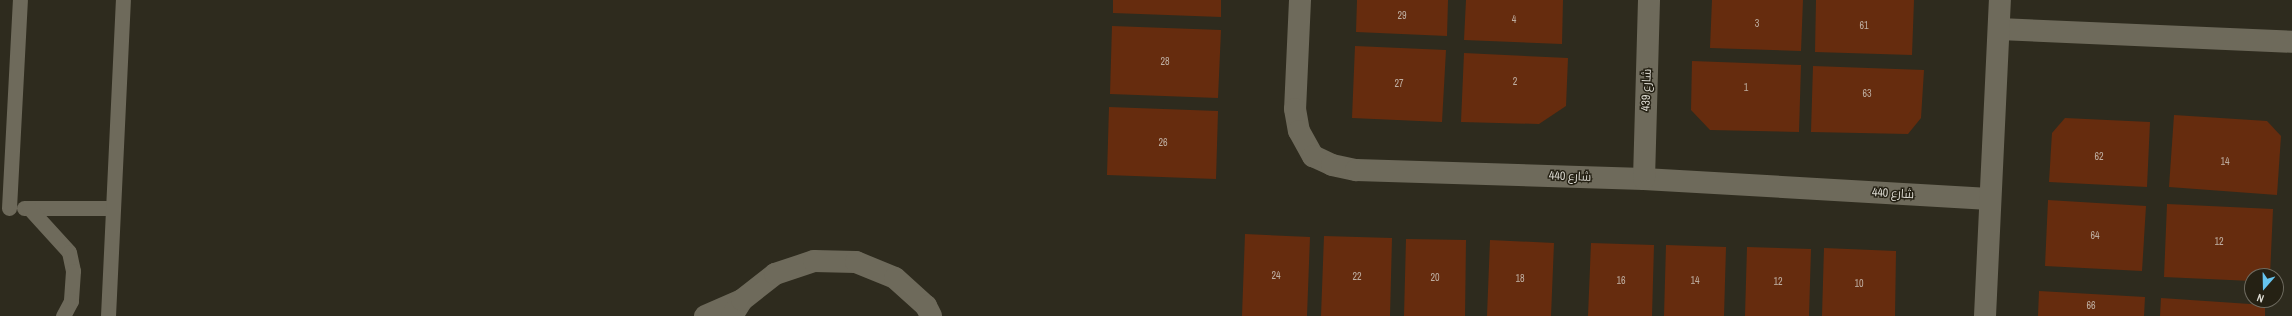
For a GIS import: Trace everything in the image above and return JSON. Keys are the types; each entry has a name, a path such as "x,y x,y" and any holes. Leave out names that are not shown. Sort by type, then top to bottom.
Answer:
{"street":[{"name":"شارع 440","path":"1300,0 1295,109 1299,132 1313,156 1332,165 1356,170 1644,179 1989,199"},
{"name":"شارع 439","path":"1644,179 1649,0"},
{"path":"1986,316 1989,199 2000,0"},
{"path":"1999,29 2292,42"},
{"path":"705,316 737,308 775,274 814,261 856,262 895,278 931,313"}],"lane":[{"path":"20,0 4,208 113,208"},
{"path":"108,316 123,0"},
{"path":"29,208 69,252 73,271 71,301 63,316"}],"building":[{"path":"1113,0 1221,0 1221,17 1113,13"},
{"path":"1357,0 1448,0 1447,36 1356,32"},
{"path":"1466,0 1563,0 1562,44 1464,40"},
{"path":"1712,0 1803,0 1801,51 1710,48"},
{"path":"1816,0 1914,0 1912,55 1815,52"},
{"path":"1112,26 1221,30 1218,98 1110,94"},
{"path":"1355,46 1446,50 1442,122 1352,118"},
{"path":"1464,53 1568,58 1566,106 1539,124 1461,122"},
{"path":"1692,61 1801,65 1799,132 1710,130 1691,110"},
{"path":"1813,66 1924,70 1921,118 1908,134 1811,132"},
{"path":"1109,107 1218,111 1216,179 1107,175"},
{"path":"2174,115 2267,121 2281,136 2277,195 2169,187"},
{"path":"2065,118 2150,122 2147,187 2049,182 2052,133"},
{"path":"2048,200 2146,206 2142,271 2045,266"},
{"path":"2167,204 2273,209 2270,268 2244,268 2244,281 2164,277"},
{"path":"1245,234 1310,237 1307,316 1242,316"},
{"path":"1324,236 1392,238 1390,316 1321,316"},
{"path":"1406,239 1466,240 1465,316 1404,316"},
{"path":"1490,240 1554,243 1551,316 1487,316"},
{"path":"1591,243 1654,245 1652,316 1588,316"},
{"path":"1666,245 1726,247 1724,316 1664,316"},
{"path":"1747,247 1811,249 1809,316 1745,316"},
{"path":"1824,248 1896,251 1895,316 1822,316"},
{"path":"2039,291 2145,297 2144,316 2038,316"},
{"path":"2161,298 2244,304 2244,308 2265,308 2265,316 2160,316"}]}
